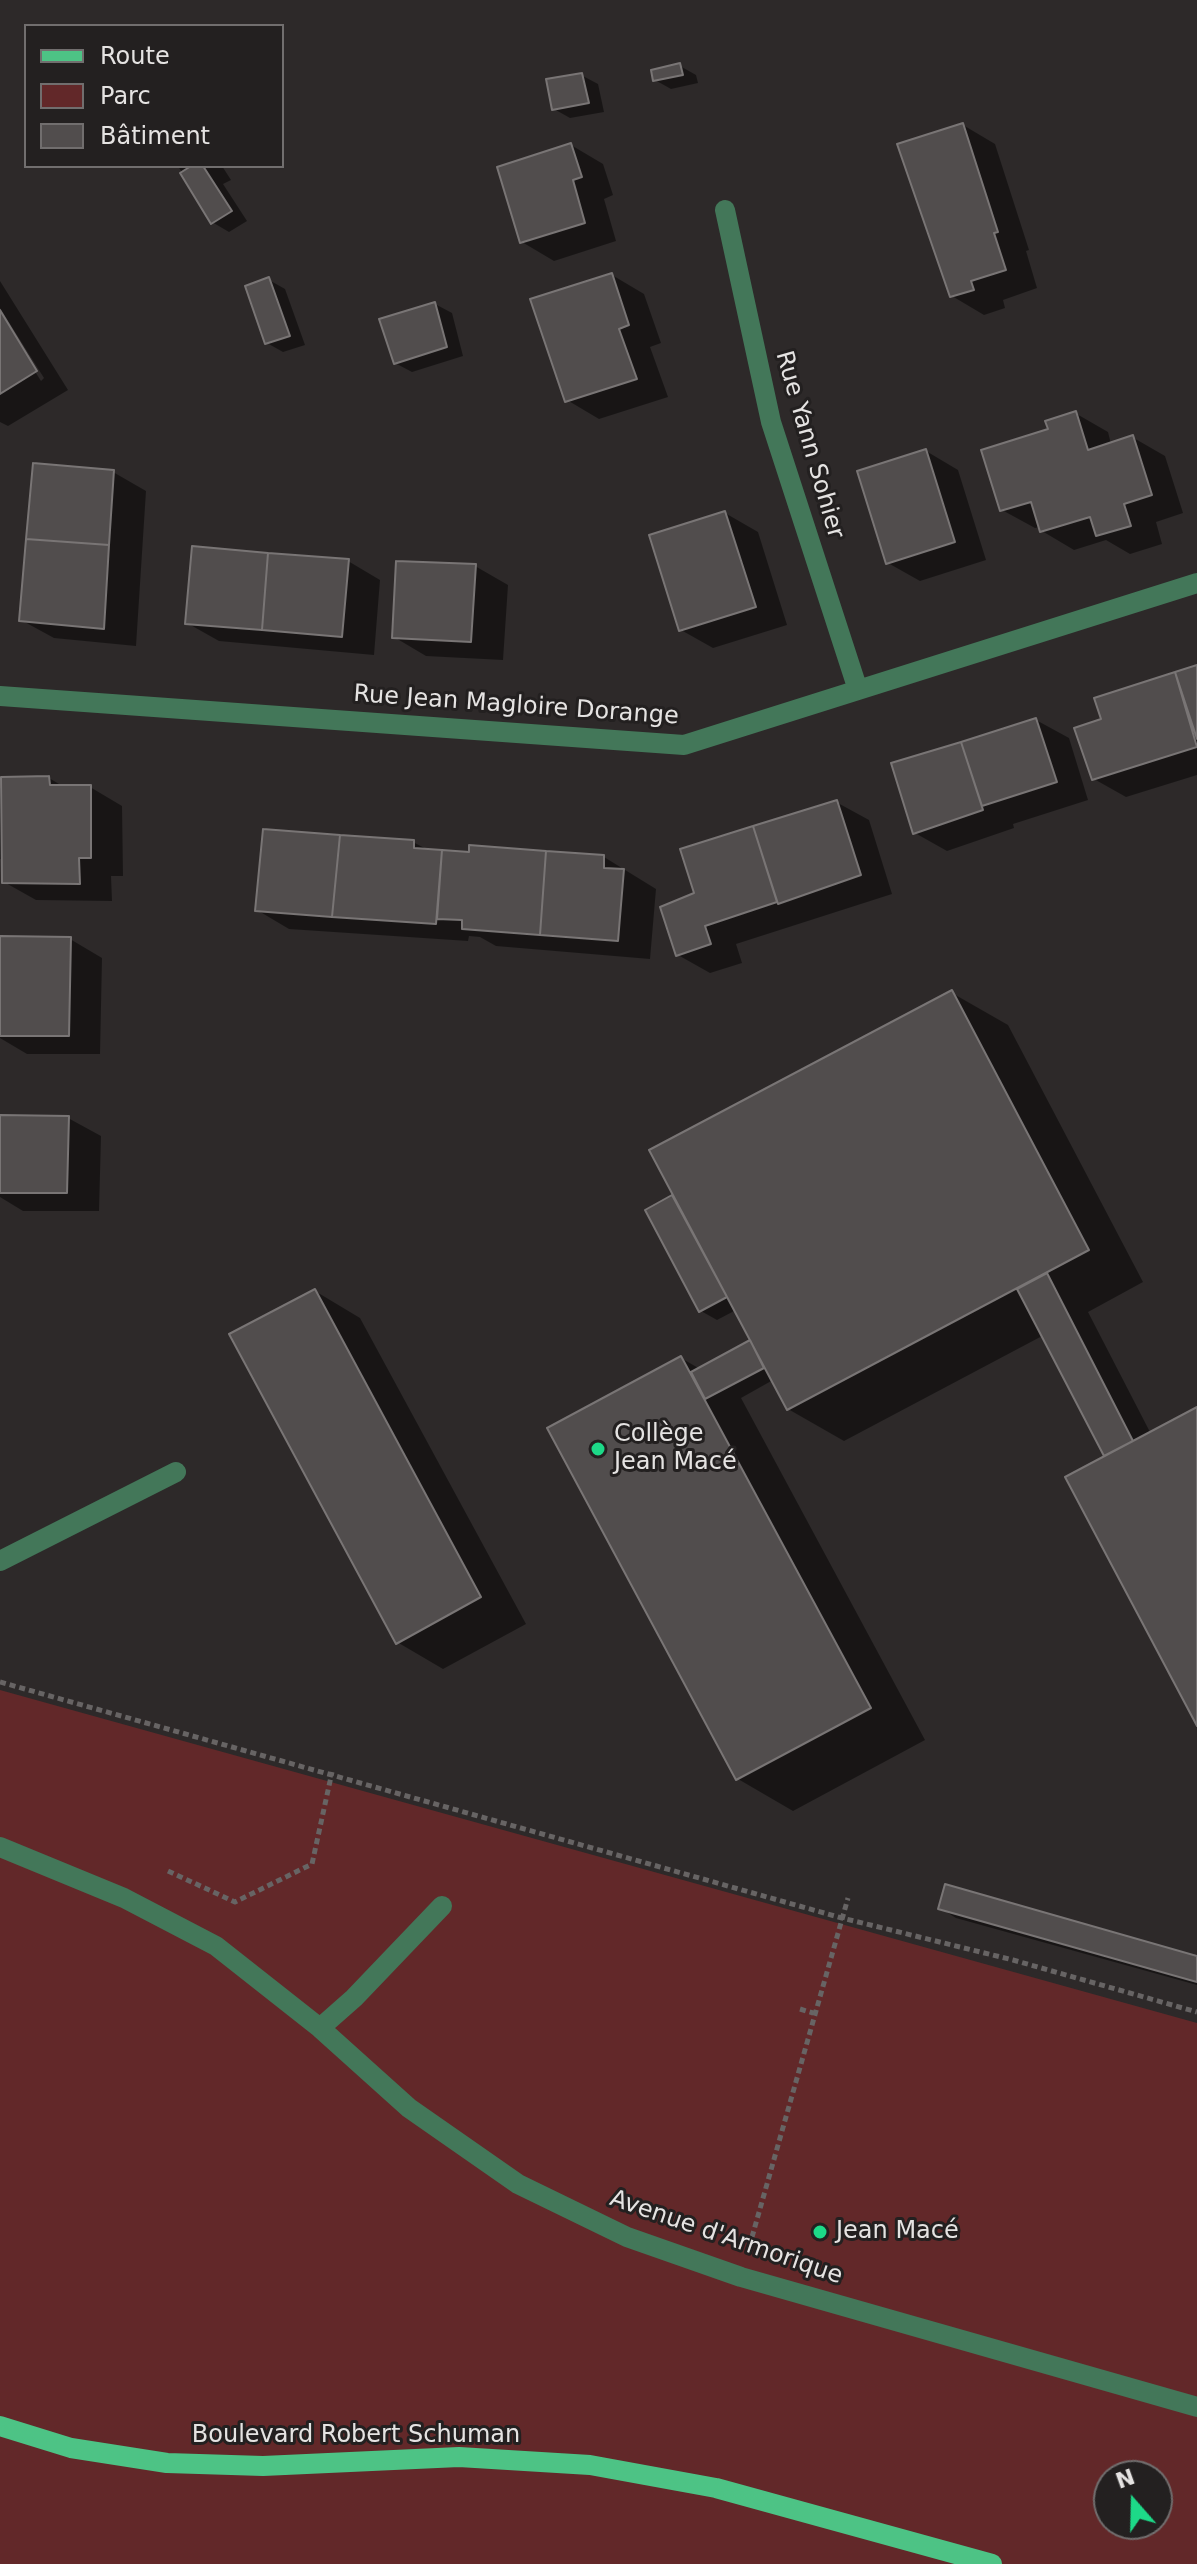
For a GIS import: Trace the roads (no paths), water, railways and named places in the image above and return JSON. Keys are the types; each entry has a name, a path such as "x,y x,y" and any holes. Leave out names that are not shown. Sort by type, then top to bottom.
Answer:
{"main road":[{"name":"Boulevard Robert Schuman","path":"0,2426 71,2448 167,2463 263,2466 459,2457 590,2465 716,2488 992,2564"}],"street":[{"name":"Rue Yann Sohier","path":"725,210 771,422 858,690"},
{"name":"Rue Jean Magloire Dorange","path":"0,696 684,745 1197,583"},
{"path":"0,1561 176,1472"},
{"name":"Avenue d'Armorique","path":"0,1847 124,1898 216,1946 320,2028 409,2108 518,2184 627,2237 741,2277 1197,2407"},
{"path":"320,2028 354,1998 442,1906"}],"place":[{"name":"Collège Jean Macé","path":"598,1449"},
{"name":"Jean Macé","path":"820,2232"}]}
